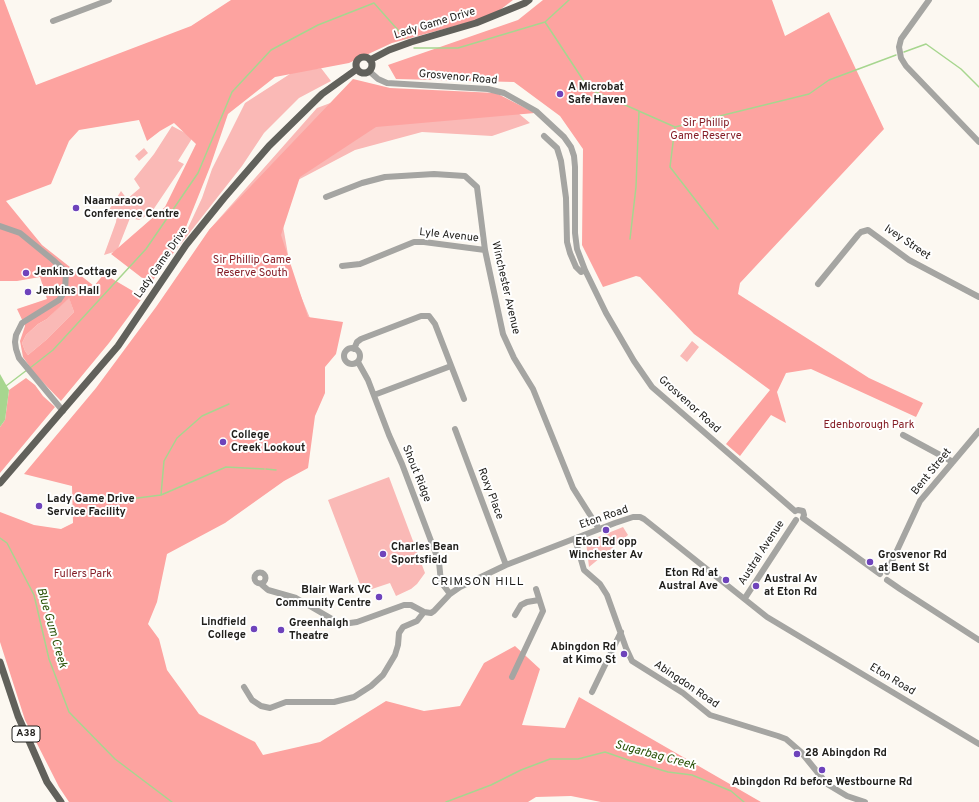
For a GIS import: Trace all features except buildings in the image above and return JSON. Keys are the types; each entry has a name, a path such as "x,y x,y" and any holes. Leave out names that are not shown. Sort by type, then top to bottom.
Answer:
{"main road":[{"name":"Lady Game Drive","path":"370,60 389,50 411,42 476,23 529,0"},
{"path":"363,57 370,60 372,67 369,71 363,73 357,69 356,64 358,59 363,57"},
{"name":"Lady Game Drive","path":"0,483 118,346 186,245 224,198 269,146 322,94 357,69"},
{"name":"A38","path":"0,662 13,702 26,734 48,782 61,802"}],"street":[{"path":"53,21 109,0"},
{"path":"929,0 900,39 899,47 901,58 906,66 979,142"},
{"name":"Grosvenor Road","path":"369,71 387,83 488,89 504,92 525,104 564,136 571,147 574,156 575,233 577,249 585,270 606,313 634,361 652,387 795,511 802,511 804,514 800,519"},
{"name":"Grosvenor Road","path":"544,136 557,148 561,161 566,198 567,242 570,253 576,267 581,272 585,270"},
{"name":"Winchester Avenue","path":"326,197 362,183 385,177 434,174 465,176 476,187 485,250 503,334 514,358 533,389 573,488 599,529"},
{"path":"0,226 20,233 66,272 65,291 60,300 22,323 16,335 16,349 19,358 24,366 63,411"},
{"name":"Ivey Street","path":"818,284 858,235 861,232 868,230 909,260 979,296"},
{"name":"Lyle Avenue","path":"342,266 360,264 414,242 485,250"},
{"path":"354,349 357,342 361,338 427,315 434,321 464,399"},
{"path":"354,349 359,354 360,358 358,362 349,364 344,358 347,351 354,349"},
{"name":"Shout Ridge","path":"358,362 365,373 374,395 439,562 441,582 450,594"},
{"path":"374,395 451,366"},
{"name":"Roxy Place","path":"455,429 506,565"},
{"name":"Bent Street","path":"887,572 920,501 979,431"},
{"path":"903,435 953,462"},
{"name":"Eton Road","path":"244,686 252,700 261,706 270,708 286,702 334,702 354,697 371,686 383,675 395,655 401,630 407,625 417,621 424,612 431,613 434,611 450,594 468,582 506,565 633,517 644,519 767,617 979,744"},
{"path":"800,519 880,574 882,580 888,580 979,640"},
{"name":"Austral Avenue","path":"744,598 800,519"},
{"name":"Abingdon Road","path":"575,539 584,570 604,588 632,661 683,693 710,715 786,739 801,752 827,784 847,796 865,802"},
{"path":"880,574 883,571 887,572 889,576 888,580"},
{"path":"261,584 268,590 296,598 343,624 357,622 404,605 411,605 424,612"},
{"path":"512,677 543,611 536,589"},
{"path":"515,615 521,604 539,600"},
{"path":"592,692 620,632"}],"green space":[{"path":"0,0 4,0 36,85 191,26 231,0 513,0 492,16 392,43 349,63 275,77 228,114 210,167 178,247 150,284 111,254 165,207 196,144 174,123 147,141 139,120 79,130 69,141 51,184 6,201 42,245 94,286 104,274 143,297 109,343 61,401 34,373 23,357 20,341 25,326 17,309 47,299 40,277 17,281 0,281","holes":["69,298 74,312 46,340 28,355 22,343 26,335 38,324 47,319"]},
{"name":"Sir Phillip Game Reserve","path":"543,0 772,0 785,36 829,12 884,129 740,283 738,294 869,378 923,403 916,417 811,369 786,373 777,392 786,423 771,415 740,456 726,444 770,390 694,334 640,277 636,276 603,287 582,245 583,149 560,116 514,82 396,79 388,65 518,20"},
{"path":"321,68 331,81 299,98 264,133 242,166 180,245 202,198 212,169 245,103 293,72"},
{"name":"Fullers Park","path":"353,79 390,88 496,93 535,113 376,127 300,177 281,235 308,317 343,322 336,354 325,367 325,393 315,416 308,468 284,481 225,523 167,554 157,602 148,624 159,639 167,670 199,714 255,742 263,755 320,742 386,701 424,711 460,706 484,663 515,646 540,669 522,725 565,728 579,697 761,802 601,802 571,796 536,797 528,802 69,802 59,787 25,720 0,642 0,512 34,525 61,529 73,523 72,486 24,474 96,388 156,307 209,230"},
{"name":"Sir Phillip Game Reserve South","path":"357,93 500,98 530,123 492,136 422,132 355,150 277,191 291,272 312,323 209,230 317,108"},
{"path":"172,126 193,137 178,161 184,164 151,213 139,220 130,218 117,251 104,255 116,222 117,215 107,213 121,191 127,199 140,188 134,179 154,154"},
{"path":"144,148 148,153 139,161 135,156"},
{"path":"69,297 74,312 46,340 28,355 22,343 26,335 38,324 47,319"},
{"path":"692,341 699,347 687,362 680,356"},
{"path":"26,378 35,385 43,396 55,407 0,473 0,427 5,420 9,390"},
{"name":"Charles Bean Sportsfield","path":"389,477 425,573 417,584 411,589 396,596 390,583 363,592 328,500"},
{"path":"623,527 628,535 589,567 586,542"}],"shaded area":[{"path":"0,374 9,390 5,420 0,427"}],"waterway":[{"path":"414,48 458,48 545,22 569,0"},
{"path":"30,368 53,350 146,249 198,173 232,92 271,50 318,25 374,3 405,38"},
{"path":"545,22 589,89 675,127 670,167 718,229"},
{"path":"904,52 926,44 961,69 979,87"},
{"path":"675,127 809,94 829,80 896,55"},
{"path":"630,239 636,187 639,111"},
{"path":"6,386 27,370"},
{"path":"161,495 164,461 177,438 202,416 229,404"},
{"path":"122,500 161,495 226,467 264,469"},
{"path":"266,469 276,470"},
{"name":"Blue Gum Creek","path":"0,538 7,543 34,595 49,659 69,712 115,759 172,802"},
{"name":"Sugarbag Creek","path":"446,802 491,785 521,770 550,759 578,759 605,752 668,772 692,775 731,791 744,802"}],"place":[{"name":"A Microbat Safe Haven","path":"560,94"},
{"name":"Naamaraoo Conference Centre","path":"76,208"},
{"name":"Jenkins Cottage","path":"26,273"},
{"name":"Jenkins Hall","path":"28,292"},
{"name":"College Creek Lookout","path":"223,442"},
{"name":"Lady Game Drive Service Facility","path":"39,506"},
{"name":"Eton Rd opp Winchester Av","path":"606,530"},
{"name":"Charles Bean Sportsfield","path":"383,554"},
{"name":"Grosvenor Rd at Bent St","path":"870,562"},
{"name":"Eton Rd at Austral Ave","path":"726,580"},
{"name":"Austral Av at Eton Rd","path":"756,586"},
{"name":"Blair Wark VC Community Centre","path":"379,597"},
{"name":"Lindfield College","path":"254,629"},
{"name":"Greenhalgh Theatre","path":"281,630"},
{"name":"Abingdon Rd at Kimo St","path":"624,654"},
{"name":"28 Abingdon Rd","path":"797,754"},
{"name":"Abingdon Rd before Westbourne Rd","path":"822,770"}],"district":[{"name":"CRIMSON HILL","path":"478,583"}],"park label":[{"name":"Edenborough Park","path":"869,426"}]}
